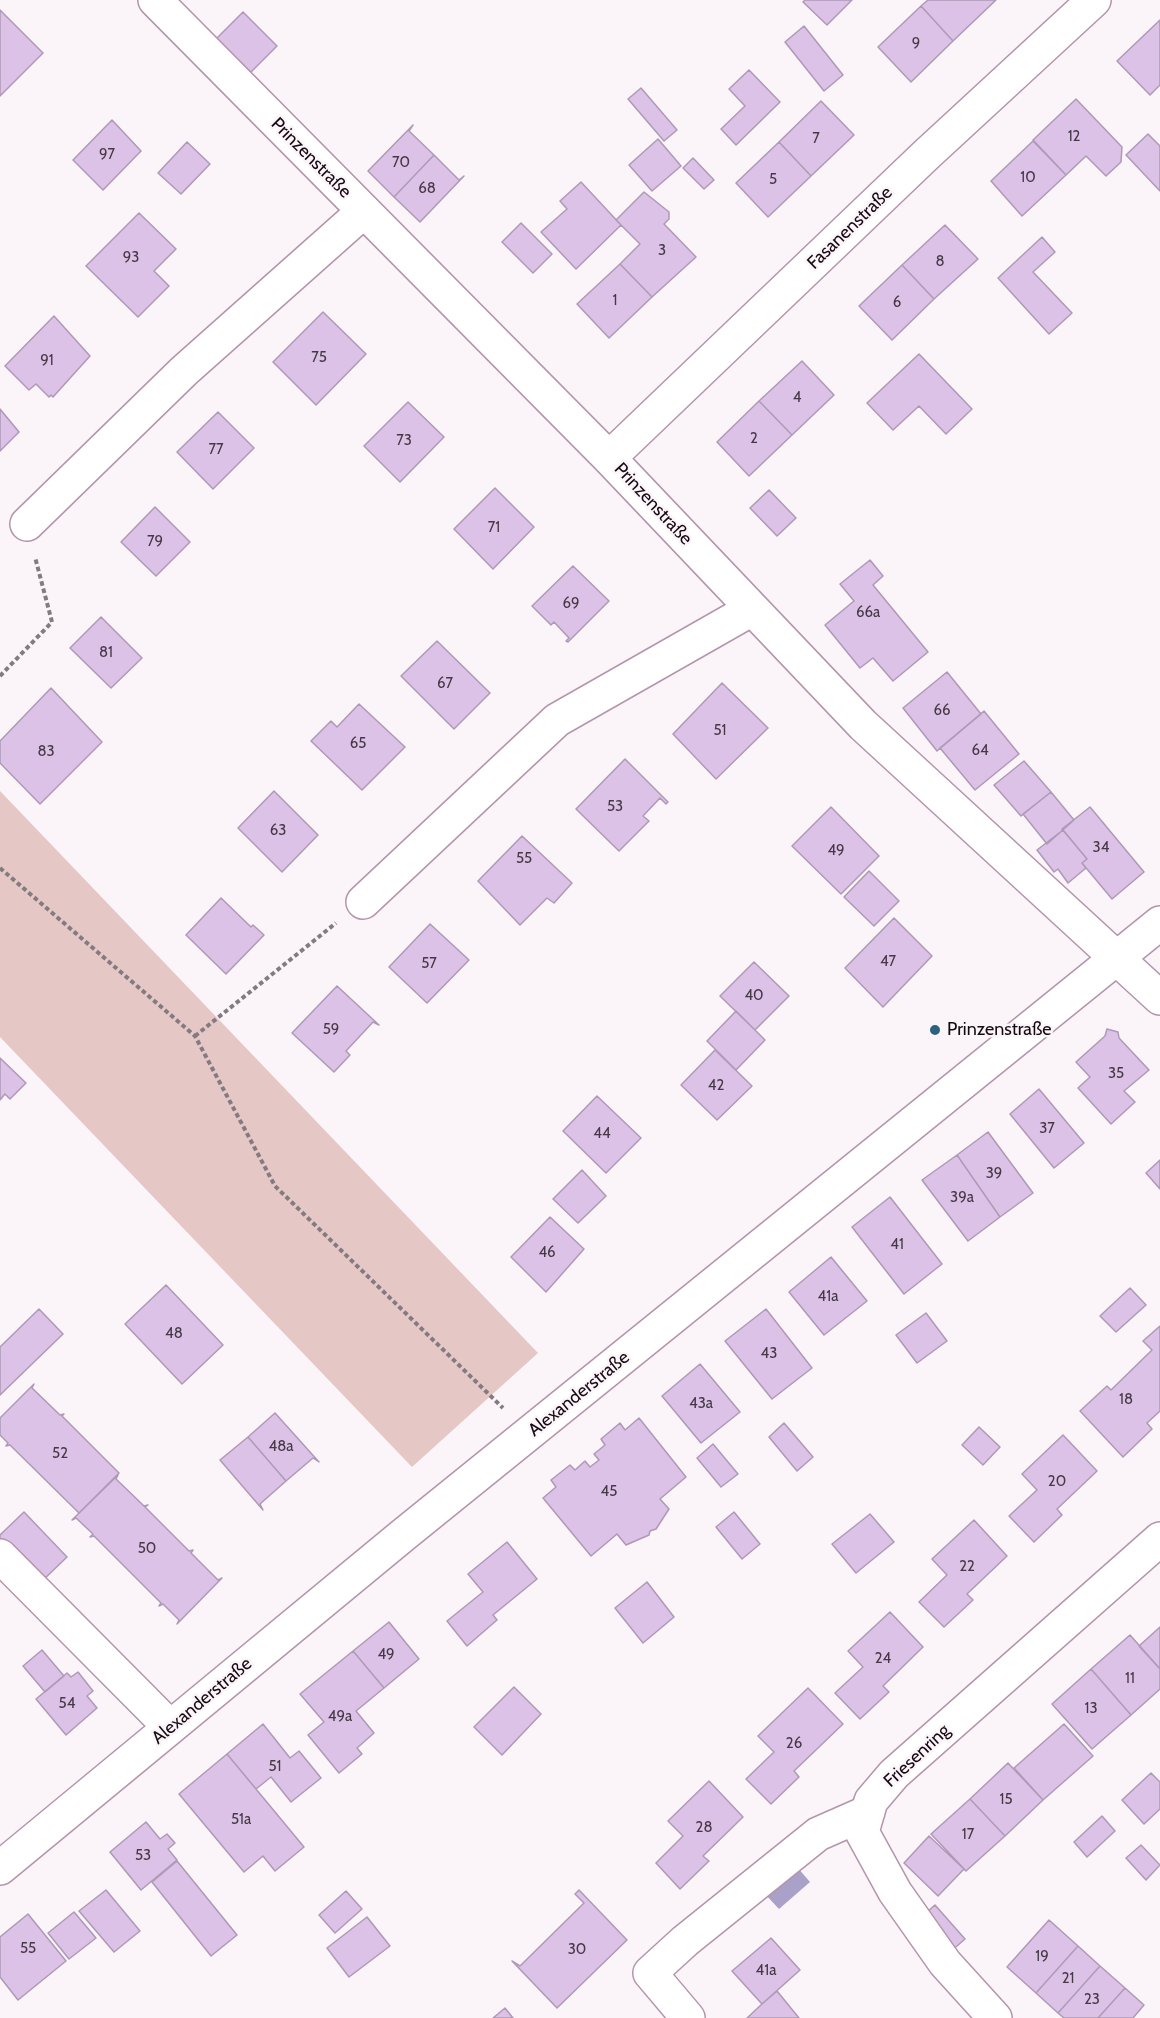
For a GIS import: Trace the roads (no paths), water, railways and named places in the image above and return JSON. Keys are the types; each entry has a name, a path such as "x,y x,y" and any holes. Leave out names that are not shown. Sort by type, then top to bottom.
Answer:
{"street":[{"name":"Prinzenstraße","path":"155,0 609,458 863,725 1119,957 1160,998"},
{"name":"Fasanenstraße","path":"609,458 926,155 1094,0"},
{"path":"27,524 184,372 364,211"},
{"path":"363,902 557,720 752,609"},
{"name":"Alexanderstraße","path":"0,1868 170,1727 1160,923"},
{"name":"Friesenring","path":"995,2018 945,1963 895,1892 862,1832 868,1812 872,1801 894,1774 1160,1539"},
{"path":"0,1556 170,1727"},
{"path":"688,2018 650,1972 818,1834 868,1812"}],"place":[{"name":"Prinzenstraße","path":"935,1030"}]}
